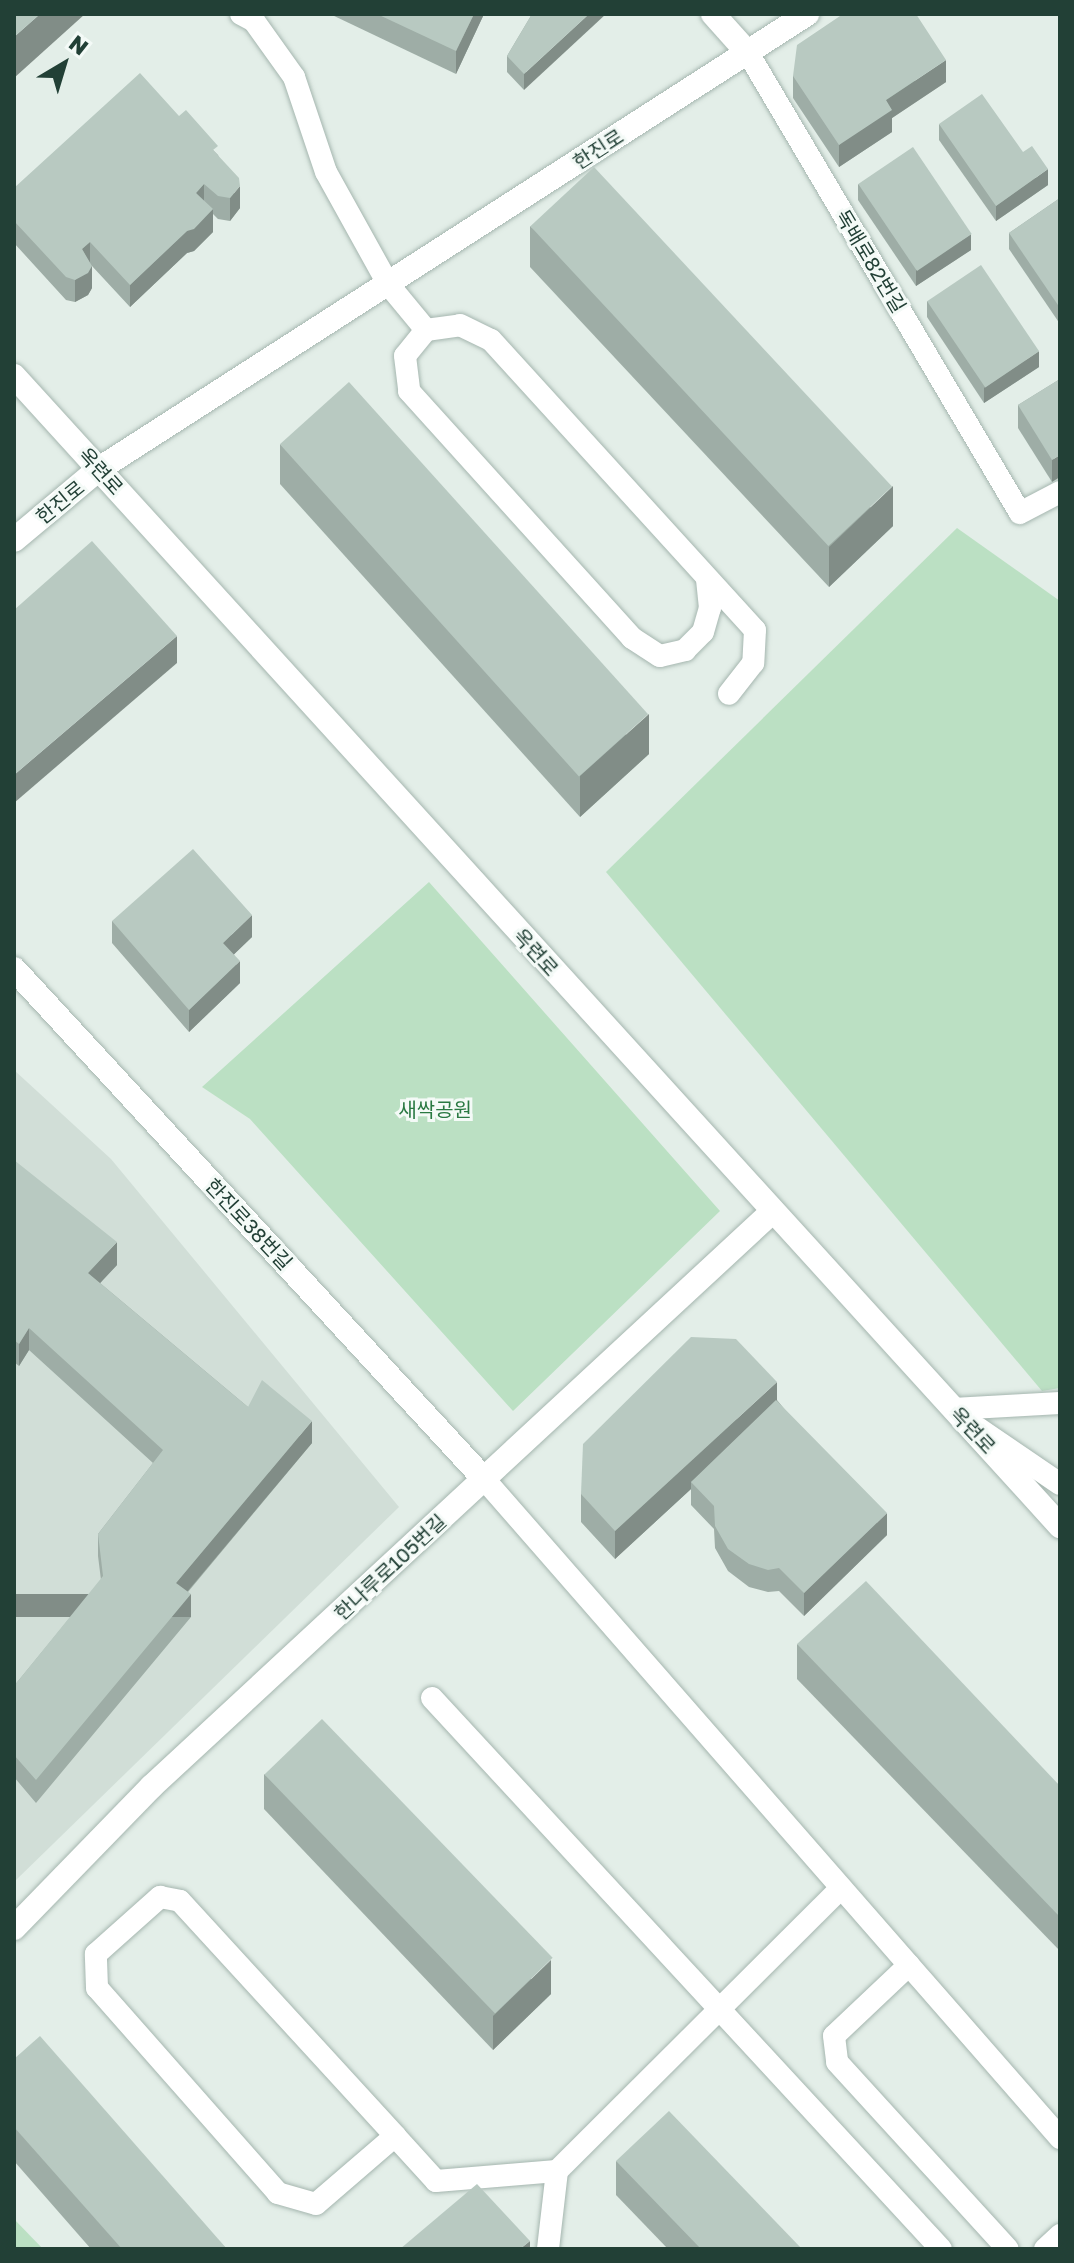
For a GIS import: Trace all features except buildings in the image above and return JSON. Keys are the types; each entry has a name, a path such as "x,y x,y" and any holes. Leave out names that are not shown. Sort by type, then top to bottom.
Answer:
{"street":[{"name":"독배로82번길","path":"713,14 748,53"},
{"name":"한진로","path":"14,540 99,469 807,14"},
{"name":"옥련로","path":"14,376 1060,1526"},
{"name":"한진로38번길","path":"14,969 485,1480"},
{"name":"한나루로105번길","path":"14,1928 151,1787 772,1212"}],"lane":[{"path":"241,14 254,21 294,77 326,172 388,284 426,330"},
{"name":"독배로82번길","path":"748,53 1020,513 1060,492"},
{"path":"707,581 710,608 703,632 685,650 660,656 632,638 409,391 405,356 426,330 460,325 491,340 707,581 755,630 753,663 729,694"},
{"path":"957,1413 1060,1403"},
{"path":"957,1413 1060,1484"},
{"path":"485,1480 1060,2138"},
{"path":"432,1698 941,2249"},
{"path":"548,2249 557,2171 841,1888"},
{"path":"395,2136 316,2204 278,2193 97,1988 96,1954 160,1897 180,1901 395,2136 436,2181 557,2171"},
{"path":"909,1965 834,2036 837,2062 1008,2249"},
{"path":"1045,2249 1060,2235"}],"shaded area":[{"path":"14,1070 111,1159 399,1507 14,1882"}],"green space":[{"path":"957,528 1060,601 1060,1388 1042,1391 606,872"},
{"name":"새싹공원","path":"429,882 720,1211 513,1411 250,1119 202,1087"},
{"path":"14,2219 43,2249 14,2249"}]}
